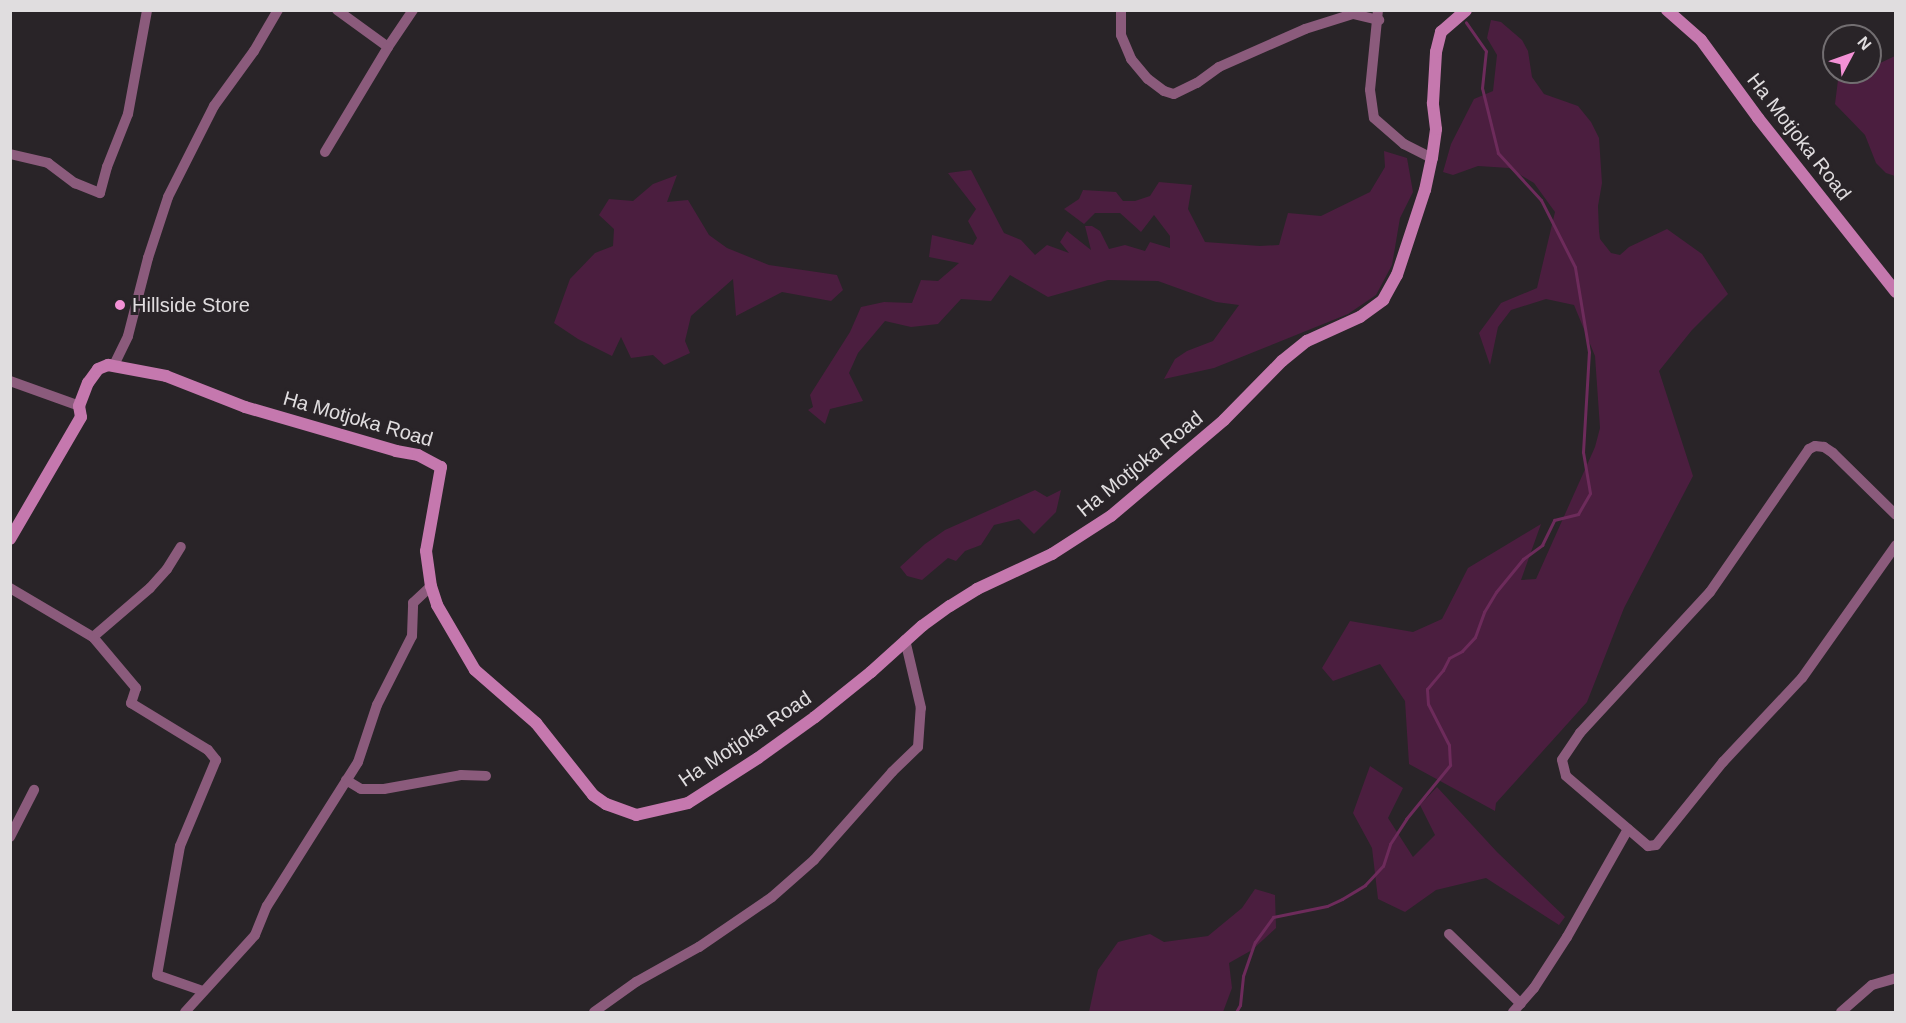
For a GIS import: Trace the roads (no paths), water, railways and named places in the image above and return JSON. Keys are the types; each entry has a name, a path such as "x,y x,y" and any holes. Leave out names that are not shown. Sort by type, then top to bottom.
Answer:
{"street":[{"path":"10,154 48,163 75,183 99,193 106,167 128,114 147,10"},
{"path":"10,539 81,417 80,406 88,383 98,369 114,365 128,336 148,258 168,197 214,106 254,51 278,10"},
{"path":"337,10 388,47"},
{"path":"325,152 413,10"},
{"path":"1121,10 1122,35 1131,59 1149,79 1164,91 1174,94 1197,83 1219,67 1305,29 1353,14 1379,15 1370,90 1374,118 1404,144 1432,158"},
{"name":"Ha Motjoka Road","path":"114,365 166,376 245,407 388,449 418,455 435,462 441,467 441,475 426,551 431,586 437,604 475,670 536,723 593,795 618,810 636,815 688,803 758,758 847,692 905,640 977,589 1052,554 1111,516 1224,420 1290,354 1315,337 1360,316 1383,300 1397,275 1425,190 1432,158 1436,129 1433,103 1436,52 1441,32 1466,10"},
{"name":"Ha Motjoka Road","path":"1667,10 1701,40 1758,118 1896,292"},
{"path":"10,381 80,406"},
{"path":"1896,515 1824,447 1815,446 1801,457 1710,592 1580,733 1562,760 1566,776 1648,846 1656,845 1723,762 1802,678 1896,545"},
{"path":"93,637 150,588 167,569 181,547"},
{"path":"185,1012 255,935 267,906 358,762 377,705 412,636 413,603 431,586"},
{"path":"10,588 93,637 136,688 130,703 208,750 216,760 180,846 157,975 203,991"},
{"path":"594,1012 636,982 699,947 772,897 814,860 892,772 918,747 921,708 905,640"},
{"path":"346,780 361,789 384,789 461,775 486,776"},
{"path":"10,837 34,790"},
{"path":"1449,934 1517,1008 1567,937 1628,829"},
{"path":"1841,1012 1872,985 1896,978"}],"waterway":[{"path":"1236,1012 1240,1005 1243,976 1255,942 1273,917 1327,906 1365,885 1383,866 1390,844 1406,819 1450,765 1449,745 1428,704 1427,689 1443,670 1449,658 1462,651 1475,637 1484,612 1496,592 1523,559 1542,545 1554,520 1578,514 1590,493 1583,452 1589,352 1575,267 1541,200 1498,153 1482,88 1486,51 1466,22"}],"place":[{"name":"Hillside Store","path":"120,305"}]}
